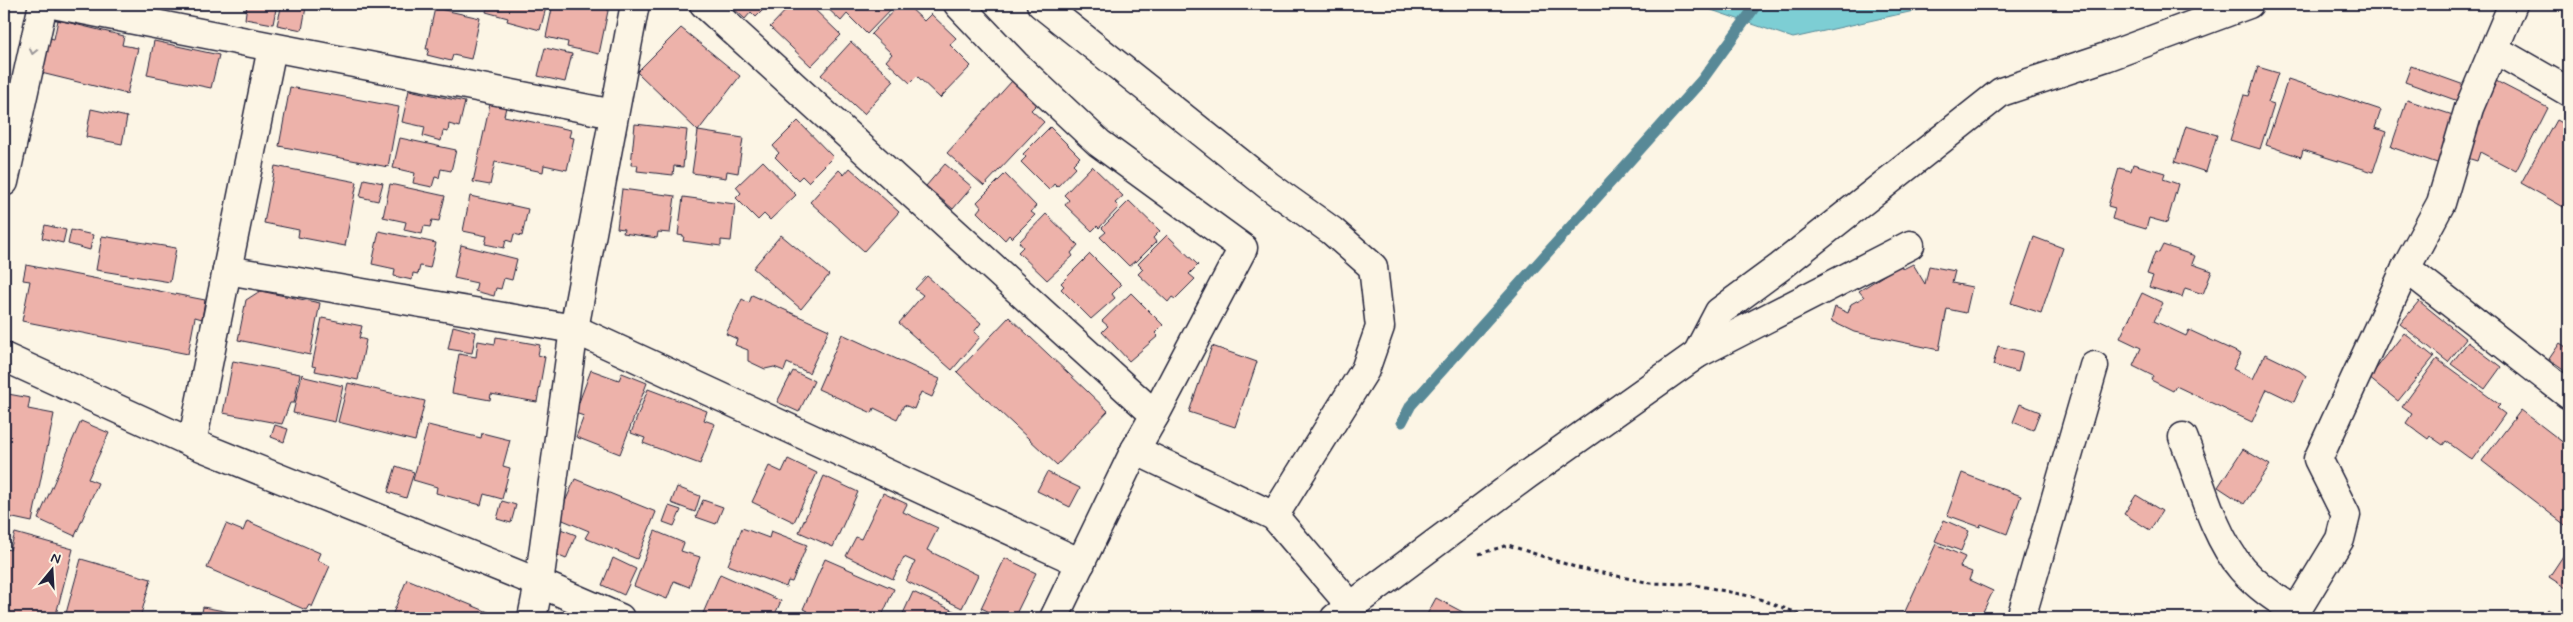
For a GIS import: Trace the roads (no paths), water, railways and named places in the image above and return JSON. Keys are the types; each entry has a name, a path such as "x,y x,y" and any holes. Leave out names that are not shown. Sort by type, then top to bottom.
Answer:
{"street":[{"path":"4,182 43,4"},
{"path":"53,4 614,114"},
{"path":"532,618 539,583 574,329 636,4"},
{"path":"704,4 1156,415"},
{"path":"958,4 1014,64 1098,143 1243,248 1156,415 1135,450 1054,618"},
{"path":"1041,4 1269,186 1332,231 1373,267 1380,326 1365,370 1274,516"},
{"path":"1697,354 1719,312 1780,267 2001,92 2124,50 2249,4"},
{"path":"2183,437 2220,534 2241,568 2264,591 2294,615 2340,540 2346,515 2318,459 2406,268 2441,203 2469,108 2513,4"},
{"path":"192,443 272,48"},
{"path":"2494,49 2569,92"},
{"path":"1135,450 1274,516 1342,612 1528,474 1697,354 1910,245"},
{"path":"2406,268 2569,395"},
{"path":"227,270 574,329 1081,563"},
{"path":"4,357 192,443 539,583 620,618"},
{"path":"2030,615 2094,366"}],"water":[{"path":"1694,4 1945,4 1793,38"}],"waterway":[{"path":"1402,422 1411,405 1702,80 1757,4"}]}
